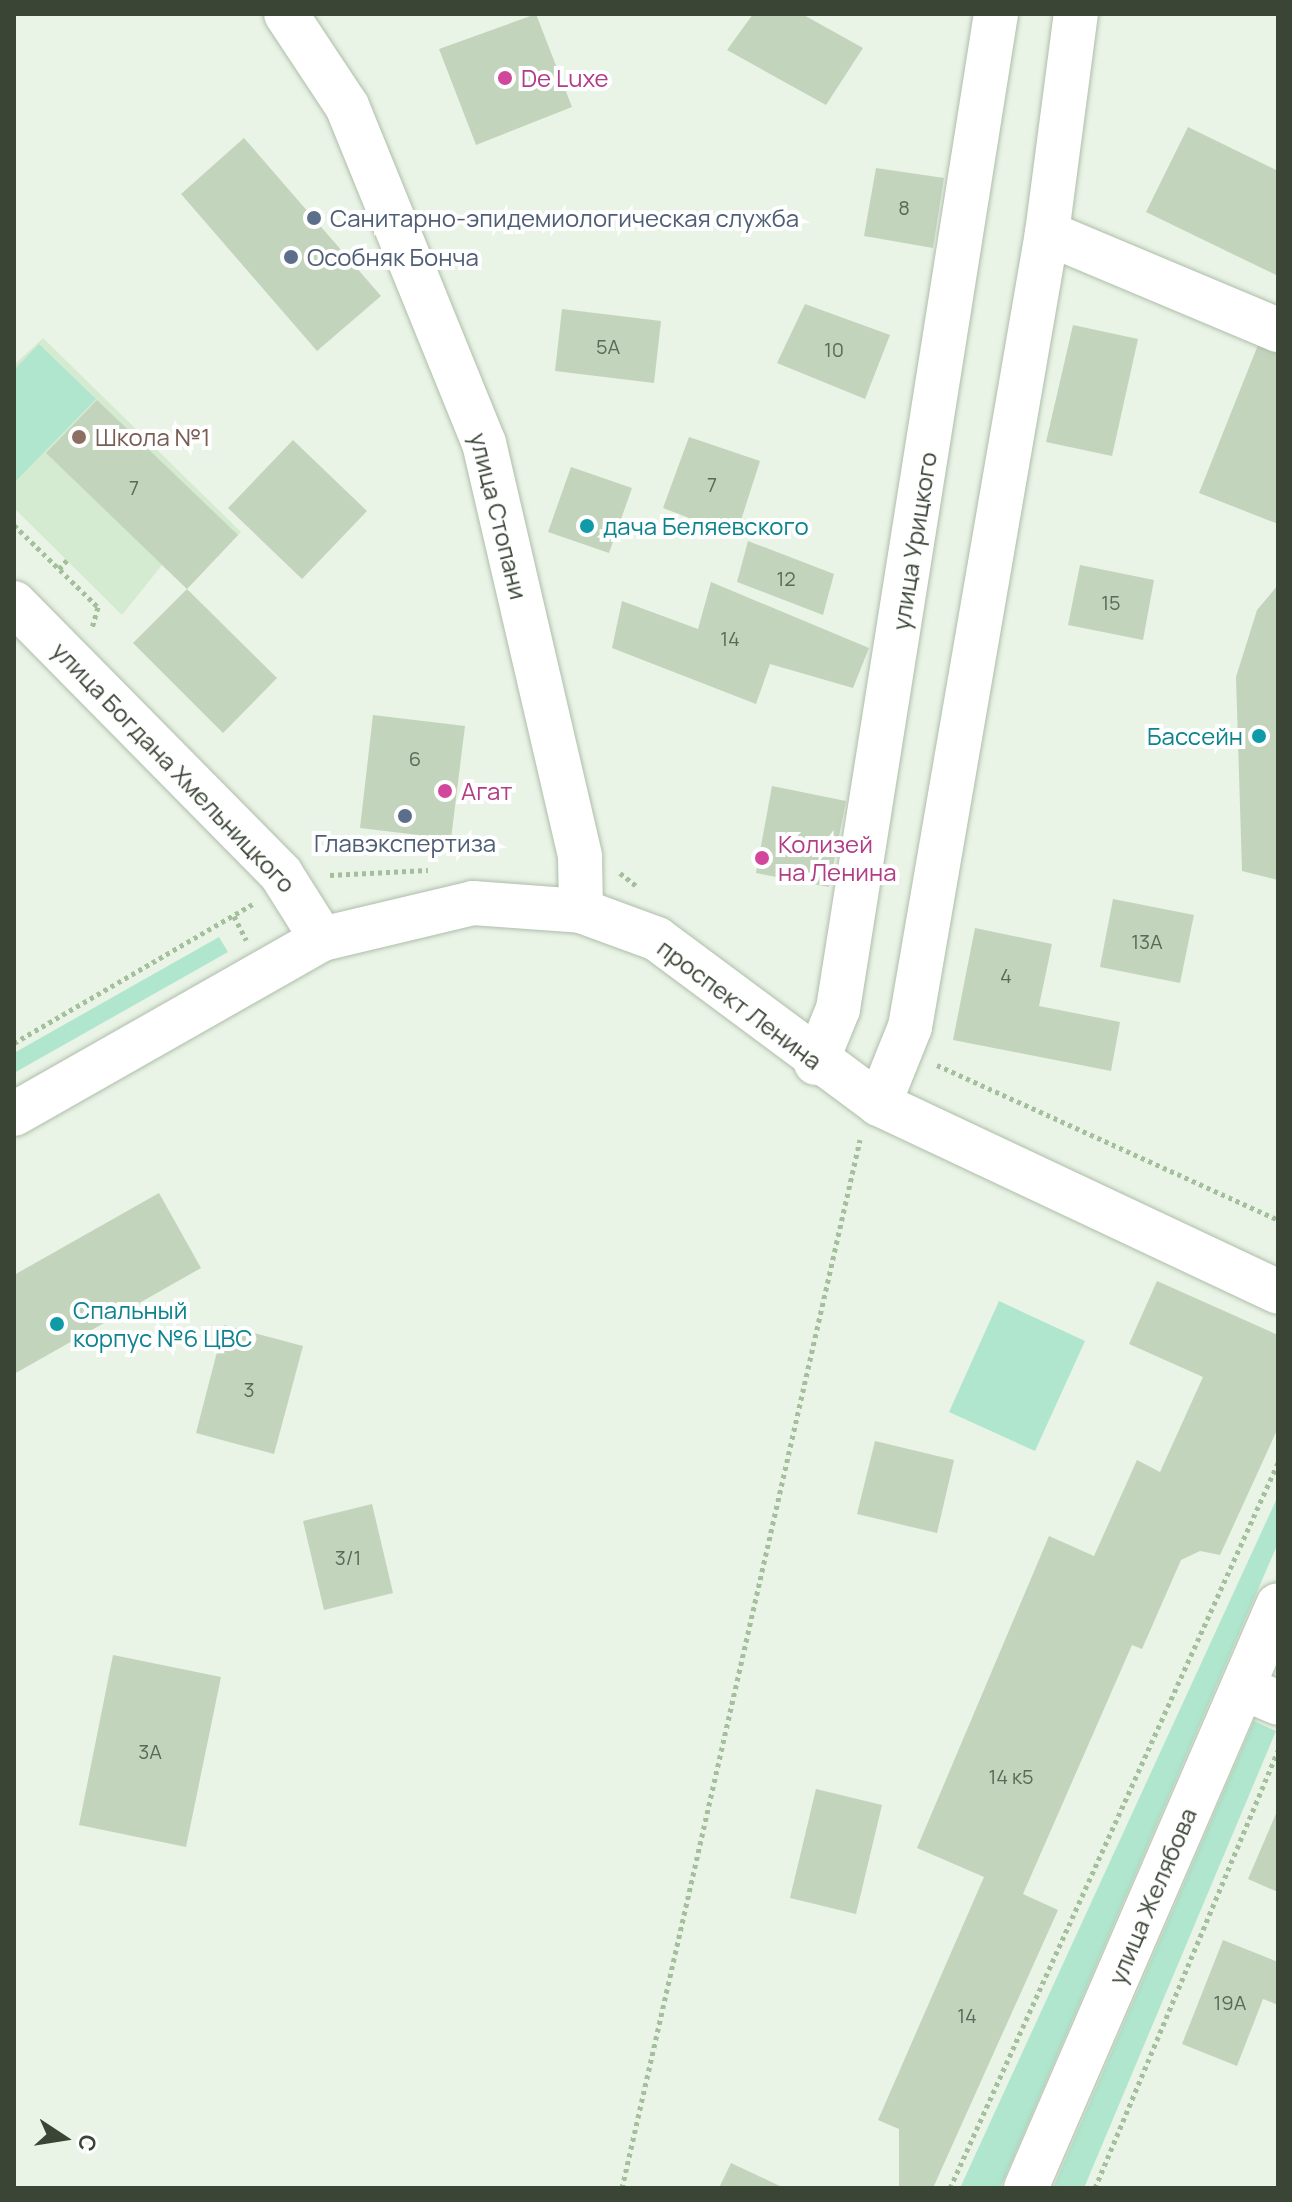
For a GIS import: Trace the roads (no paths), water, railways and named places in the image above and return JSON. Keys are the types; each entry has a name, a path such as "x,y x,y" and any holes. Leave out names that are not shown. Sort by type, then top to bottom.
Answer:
{"street":[{"name":"улица Стопани","path":"286,14 347,106 484,443 580,857 581,911"},
{"name":"улица Урицкого","path":"816,1063 838,1009 996,14"},
{"path":"870,1118 910,1027 1047,233 1076,14"},
{"path":"1047,233 1278,330"},
{"name":"улица Богдана Хмельницкого","path":"14,603 281,874 322,939"},
{"name":"проспект Ленина","path":"14,1114 322,939 473,903 581,911 657,939 816,1063 870,1118 1278,1292"},
{"name":"улица Желябова","path":"1026,2188 1260,1695 1278,1605"}],"place":[{"name":"De Luxe","path":"505,78"},
{"name":"Санитарно-эпидемиологическая служба","path":"314,218"},
{"name":"Особняк Бонча","path":"291,257"},
{"name":"Школа №1","path":"79,437"},
{"name":"дача Беляевского","path":"587,526"},
{"name":"Бассейн","path":"1259,736"},
{"name":"Агат","path":"445,791"},
{"name":"Главэкспертиза","path":"405,816"},
{"name":"Колизей на Ленина","path":"762,858"},
{"name":"Спальный корпус №6 ЦВС","path":"57,1324"}]}
